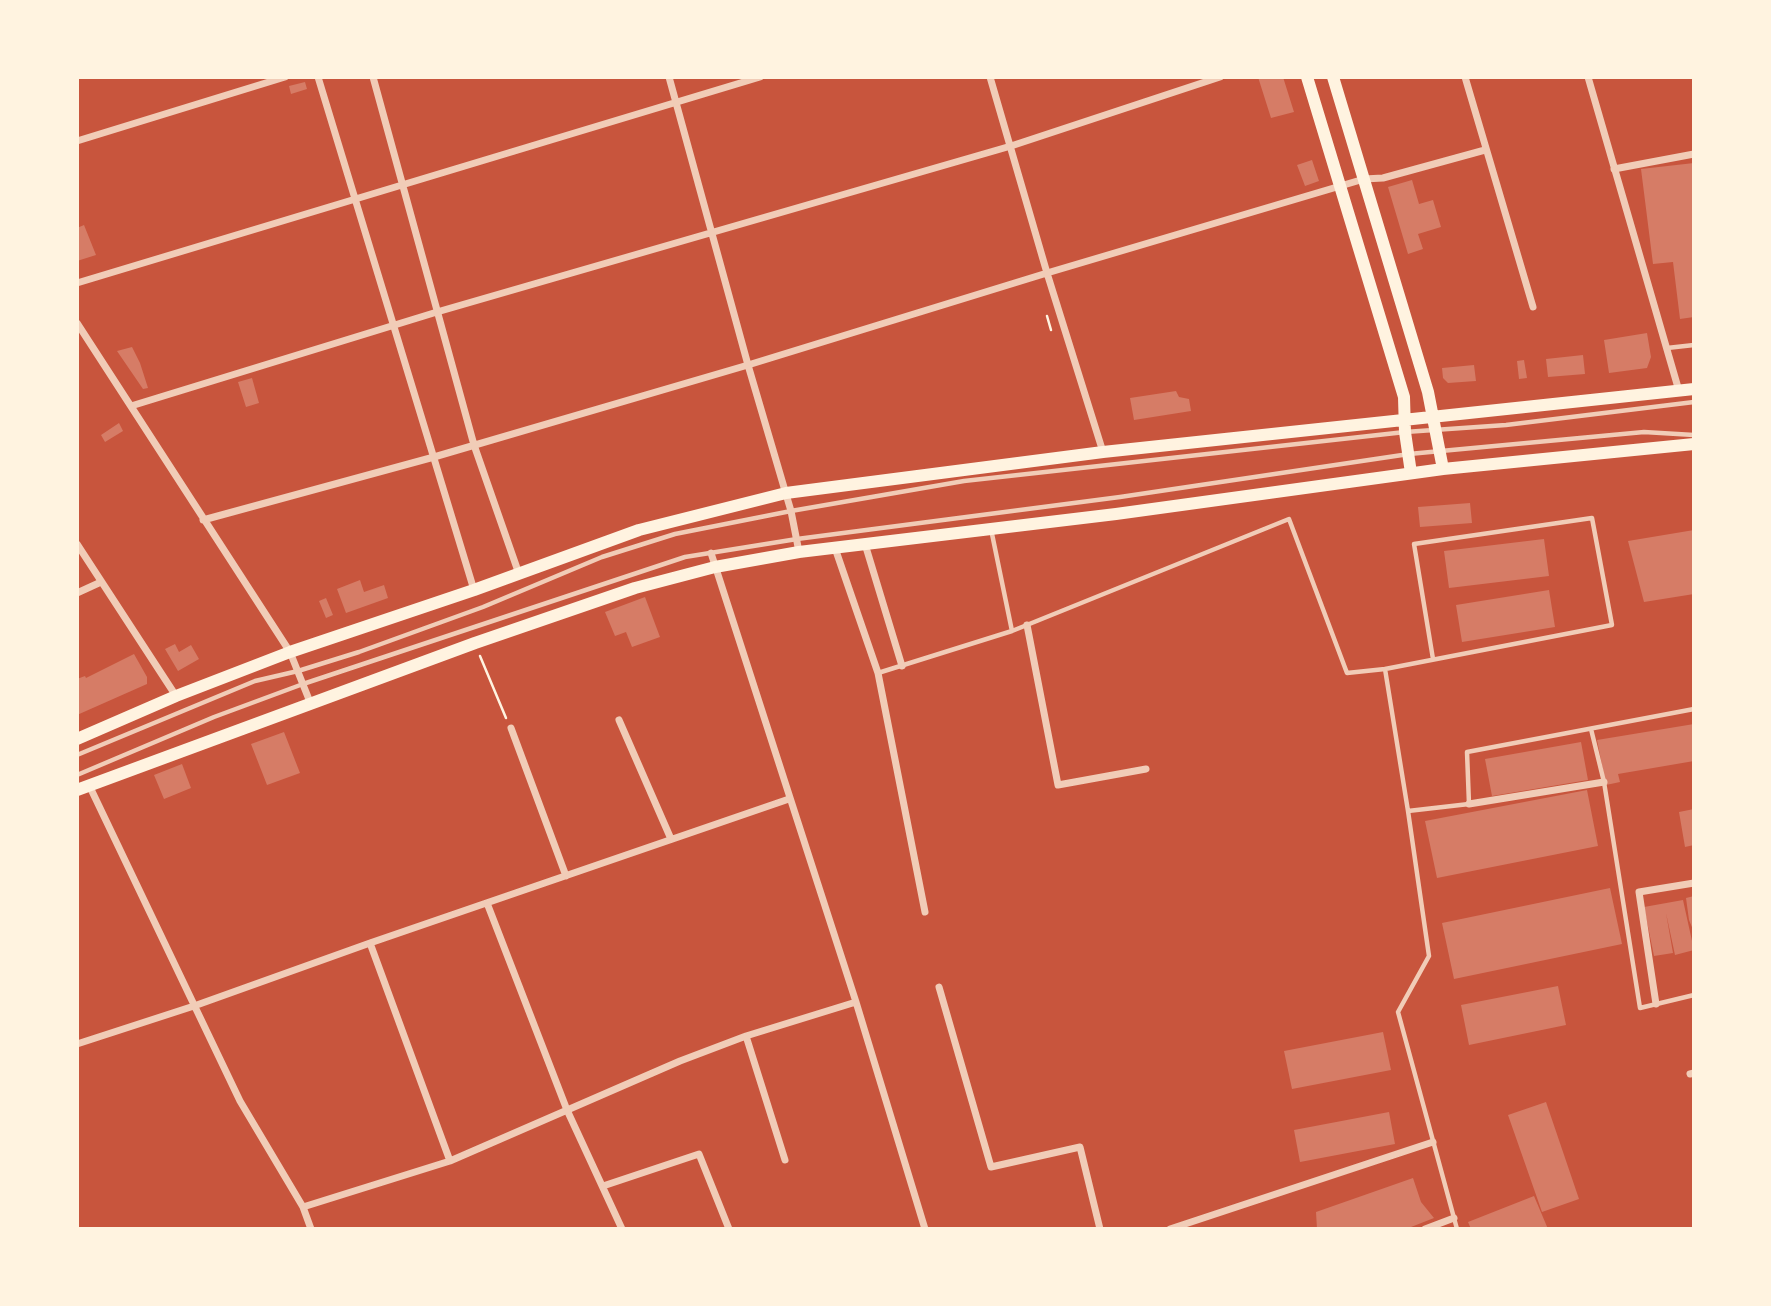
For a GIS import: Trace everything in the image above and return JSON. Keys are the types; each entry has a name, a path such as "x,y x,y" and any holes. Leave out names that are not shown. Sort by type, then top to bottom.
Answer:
{"main road":[{"path":"1307,77 1404,397 1411,473"},
{"path":"1333,77 1428,391 1443,469"},
{"path":"77,739 176,696 289,652 474,590 639,530 786,493 1103,452 1405,425 1431,415 1694,389"},
{"path":"83,787 475,643 635,589 715,567 799,552 1411,473 1694,444"}],"street":[{"path":"77,141 285,77"},
{"path":"318,77 474,590"},
{"path":"373,77 474,446 519,574"},
{"path":"669,77 791,511 799,552"},
{"path":"77,283 760,77"},
{"path":"990,77 1103,452"},
{"path":"131,407 393,326 1011,146 1220,77"},
{"path":"1465,77 1533,307"},
{"path":"1588,77 1679,391"},
{"path":"204,520 474,446 1364,179 1384,178 1485,150"},
{"path":"1614,169 1694,154"},
{"path":"78,326 289,652 310,702"},
{"path":"77,544 176,696"},
{"path":"865,544 902,666"},
{"path":"835,548 878,673 925,912"},
{"path":"711,553 856,1002 925,1229"},
{"path":"77,593 101,582"},
{"path":"1027,625 1058,785 1146,769"},
{"path":"619,720 671,839"},
{"path":"511,728 566,876"},
{"path":"1469,804 1604,782"},
{"path":"83,787 240,1101 303,1207 311,1229"},
{"path":"77,1044 194,1006 789,799"},
{"path":"1656,1004 1639,892 1694,883"},
{"path":"487,903 568,1110 622,1229"},
{"path":"370,943 450,1161"},
{"path":"939,987 991,1167 1080,1147 1100,1229"},
{"path":"303,1207 450,1161 680,1061 746,1036 856,1002"},
{"path":"746,1036 785,1160"},
{"path":"1170,1229 1433,1142"},
{"path":"603,1186 699,1154 729,1229"},
{"path":"1425,1229 1454,1218"}],"lane":[{"path":"1667,348 1694,345"},
{"path":"77,755 255,681 359,652 482,607 602,557 675,534 964,481 1405,425 1435,430 1506,425 1694,402"},
{"path":"77,775 215,717 303,684 685,557 1409,454 1644,432 1694,435"},
{"path":"878,673 1012,631 1289,519 1347,673 1385,669 1612,625 1592,518 1414,544 1433,659"},
{"path":"991,529 1012,631"},
{"path":"1385,669 1429,956 1398,1012 1457,1229"},
{"path":"1408,811 1469,804 1467,752 1694,709"},
{"path":"1591,728 1604,782 1640,1007 1694,995"}],"path":[{"path":"1047,316 1051,330"},
{"path":"475,643 511,728"}],"building":[{"path":"1258,77 1283,77 1294,112 1271,118"},
{"path":"305,82 307,89 291,94 289,86"},
{"path":"1312,160 1319,181 1305,186 1297,165"},
{"path":"1694,163 1694,317 1680,319 1673,262 1653,264 1641,169"},
{"path":"1412,180 1419,204 1433,200 1441,227 1418,234 1423,249 1408,254 1388,187"},
{"path":"84,225 96,255 77,261 77,228"},
{"path":"1647,333 1651,357 1647,368 1609,373 1604,340"},
{"path":"132,347 148,388 143,389 117,351"},
{"path":"1583,355 1585,374 1548,377 1546,359"},
{"path":"1524,360 1527,378 1519,379 1517,361"},
{"path":"1474,365 1476,381 1448,383 1443,378 1442,368"},
{"path":"252,378 259,403 246,407 238,382"},
{"path":"1176,391 1179,397 1189,399 1191,411 1134,420 1130,398"},
{"path":"119,423 123,431 105,442 101,435"},
{"path":"1470,503 1472,523 1420,527 1418,507"},
{"path":"1694,530 1694,594 1644,602 1628,541"},
{"path":"1544,539 1549,576 1449,588 1444,551"},
{"path":"360,580 364,592 384,585 388,598 346,613 337,589"},
{"path":"1549,590 1555,627 1462,642 1456,605"},
{"path":"645,597 660,637 632,647 626,632 615,636 605,612"},
{"path":"326,598 333,615 326,618 319,601"},
{"path":"175,644 179,652 191,645 199,659 178,671 165,649"},
{"path":"134,654 147,677 147,684 77,715 77,679 86,678"},
{"path":"1694,724 1694,761 1618,774 1620,782 1606,785 1597,740"},
{"path":"284,732 300,773 267,785 251,744"},
{"path":"1581,742 1588,780 1492,796 1485,759"},
{"path":"182,764 191,788 164,799 154,775"},
{"path":"1587,790 1598,846 1437,878 1425,821"},
{"path":"1694,809 1694,845 1685,847 1679,812"},
{"path":"1610,888 1622,944 1454,979 1442,923"},
{"path":"1694,896 1694,932 1689,920 1686,898"},
{"path":"1683,900 1694,950 1675,955 1666,913 1673,953 1654,956 1644,907"},
{"path":"1558,986 1566,1025 1469,1045 1461,1005"},
{"path":"1383,1032 1391,1070 1292,1089 1284,1051"},
{"path":"1546,1102 1579,1199 1542,1212 1508,1115"},
{"path":"1389,1112 1395,1144 1300,1162 1294,1130"},
{"path":"1413,1178 1421,1202 1434,1218 1406,1229 1317,1229 1316,1212"},
{"path":"1534,1196 1548,1229 1471,1229 1468,1222"}]}
